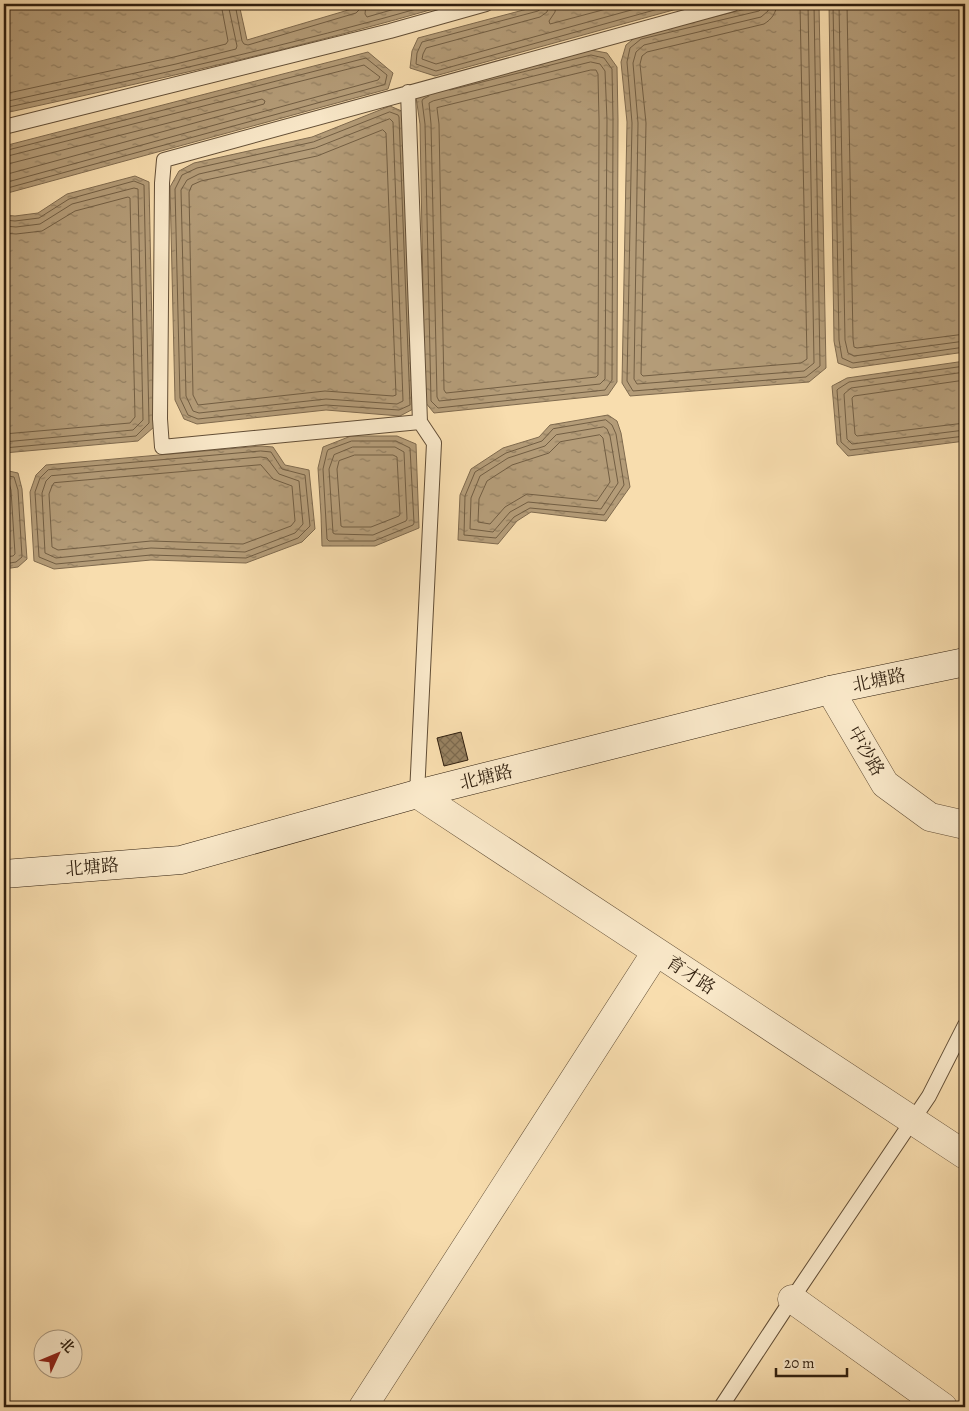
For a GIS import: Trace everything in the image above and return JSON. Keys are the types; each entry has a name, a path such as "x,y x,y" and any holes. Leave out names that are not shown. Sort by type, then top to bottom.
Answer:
{"street":[{"name":"北塘路","path":"4,874 181,860 417,794 830,690 965,662"},
{"name":"中沙路","path":"830,690 885,784 930,817 965,825"},
{"name":"育才路","path":"417,794 965,1154"},
{"path":"363,1407 656,952"},
{"path":"792,1299 943,1407"}],"lane":[{"path":"4,127 390,31 486,4"},
{"path":"420,422 162,447 160,420 162,183 164,160 733,4"},
{"path":"408,92 420,422 434,442 417,794"},
{"path":"722,1407 792,1299 930,1096 965,1025"}],"water":[{"path":"4,4 239,4 247,40 355,8 354,4 451,4 285,49 4,113"},
{"path":"546,4 695,4 435,76 410,68 412,51 418,38"},
{"path":"767,4 819,4 826,368 809,382 630,396 622,383 627,122 621,62 626,45 638,35"},
{"path":"829,4 965,4 965,352 852,368 838,363 834,341"},
{"path":"591,50 607,53 617,67 617,382 608,395 434,413 425,402 420,124 416,97 429,90"},
{"path":"368,52 393,73 388,89 4,194 4,146"},
{"path":"390,106 404,112 415,408 400,416 326,410 197,424 184,419 175,400 170,187 179,171 194,163 312,137"},
{"path":"135,176 149,182 154,427 138,441 4,453 4,215 15,216 38,213 67,194"},
{"path":"965,361 965,441 848,456 837,444 832,386 847,378"},
{"path":"608,415 617,421 621,433 630,487 606,521 531,512 517,521 498,544 458,540 460,495 471,469 503,448 539,437 550,425"},
{"path":"351,436 397,436 416,444 419,528 375,546 322,546 318,468 323,447"},
{"path":"261,446 273,447 285,465 309,470 315,529 302,542 246,563 151,560 54,569 34,561 30,492 36,475 46,465"},
{"path":"4,470 18,473 22,489 27,559 18,567 4,569"}],"building":[{"path":"461,732 468,760 444,766 437,738"}]}
